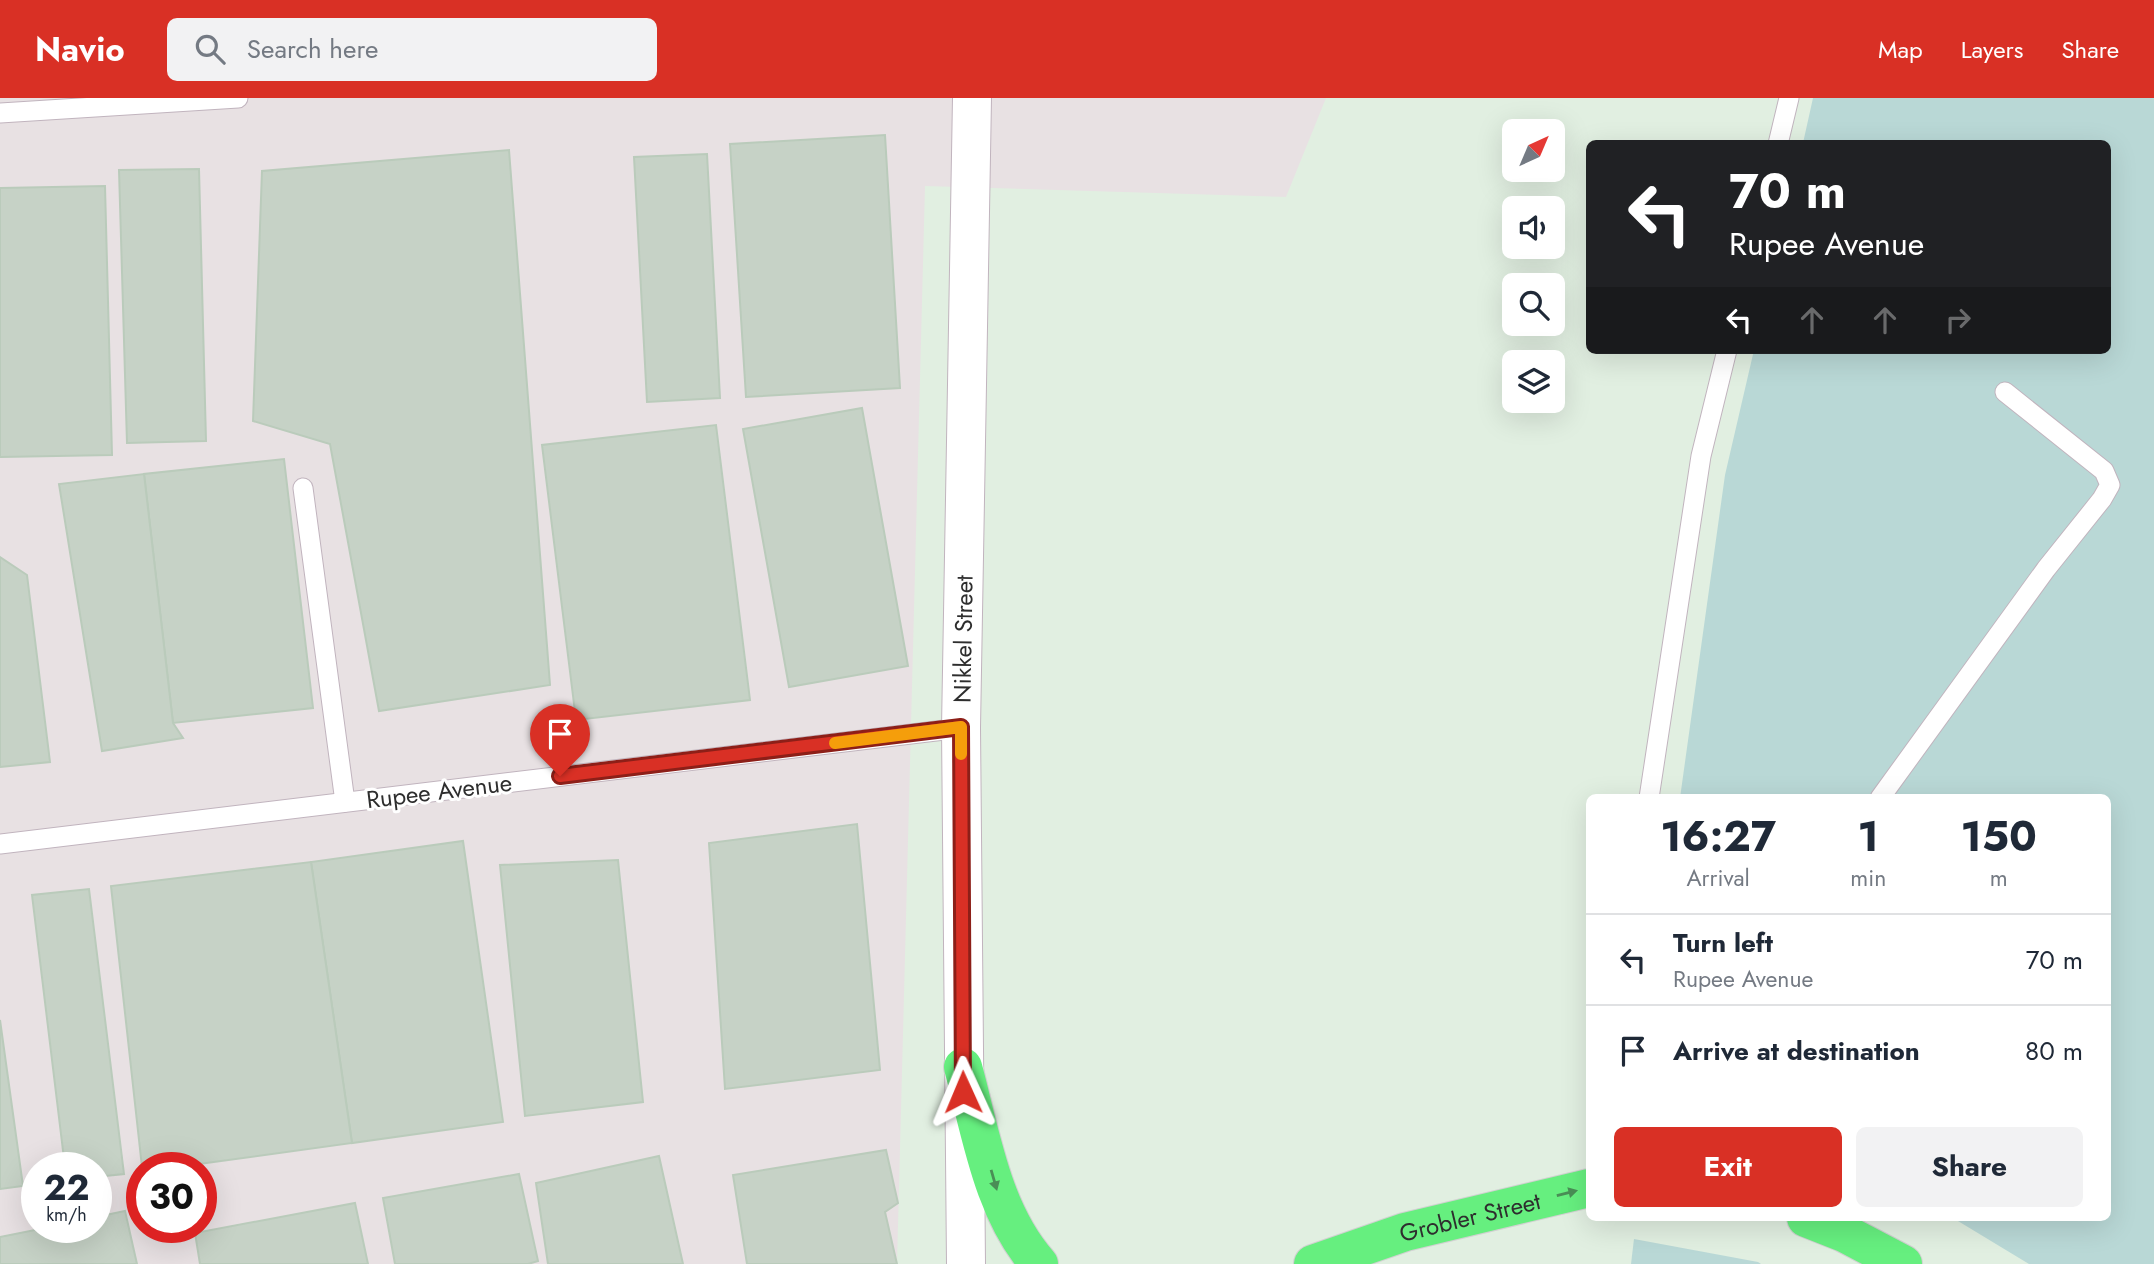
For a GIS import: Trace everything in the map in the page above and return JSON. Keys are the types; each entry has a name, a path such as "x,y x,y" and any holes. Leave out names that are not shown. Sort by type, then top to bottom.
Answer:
{"main road":[{"path":"962,1067 996,1189 1023,1243 1039,1264"},
{"name":"Grobler Street","path":"1313,1264 1405,1232 1586,1189"},
{"path":"1817,1221 1835,1226 1903,1264"}],"street":[{"name":"Nikkel Street","path":"966,1264 962,1067 961,727 972,98"}],"lane":[{"path":"0,113 238,98"},
{"path":"1779,140 1789,98"},
{"path":"1650,794 1701,456 1726,354"},
{"path":"1883,794 2110,485 2104,471 2005,392"},
{"path":"303,488 345,803"},
{"name":"Rupee Avenue","path":"0,844 961,727"}],"shaded area":[{"path":"0,98 1326,98 1286,197 925,186 897,1264 0,1264"},
{"path":"1813,98 2154,98 2154,1264 2029,1264 1958,1221 2111,1221 2111,794 1681,794 1725,475 1753,354 2111,354 2111,140 1804,140"},
{"path":"1634,1239 1758,1262 1761,1264 1631,1264"}],"building":[{"path":"885,135 900,388 746,397 730,144"},
{"path":"509,150 550,685 379,711 330,444 253,421 262,171"},
{"path":"707,154 720,398 647,402 634,157"},
{"path":"199,169 206,441 127,443 119,170"},
{"path":"105,186 112,455 0,457 0,188"},
{"path":"862,408 908,666 789,687 743,429"},
{"path":"716,425 750,700 576,720 542,445"},
{"path":"284,459 313,708 173,723 144,474"},
{"path":"144,474 173,723 183,738 102,751 59,484"},
{"path":"0,557 27,575 50,762 0,767"},
{"path":"857,824 880,1070 725,1089 709,843"},
{"path":"463,841 503,1122 352,1143 311,862"},
{"path":"618,860 643,1102 525,1116 500,865"},
{"path":"311,862 352,1143 217,1162 217,1152 140,1152 111,886"},
{"path":"89,889 124,1174 112,1175 112,1152 63,1152 32,895"},
{"path":"0,1020 21,1186 0,1189"},
{"path":"886,1150 898,1203 885,1212 897,1264 747,1264 733,1175"},
{"path":"659,1156 683,1264 548,1264 536,1183"},
{"path":"519,1174 538,1261 528,1264 395,1264 383,1198"},
{"path":"355,1203 368,1264 200,1264 197,1243 217,1243 217,1229"},
{"path":"125,1211 126,1243 132,1243 137,1264 0,1264 0,1237 21,1233 21,1243 112,1243 112,1214"}],"slow traffic":[{"path":"835,743 961,727 961,754"}],"route":[{"path":"560,776 961,727 963,1092"}]}
